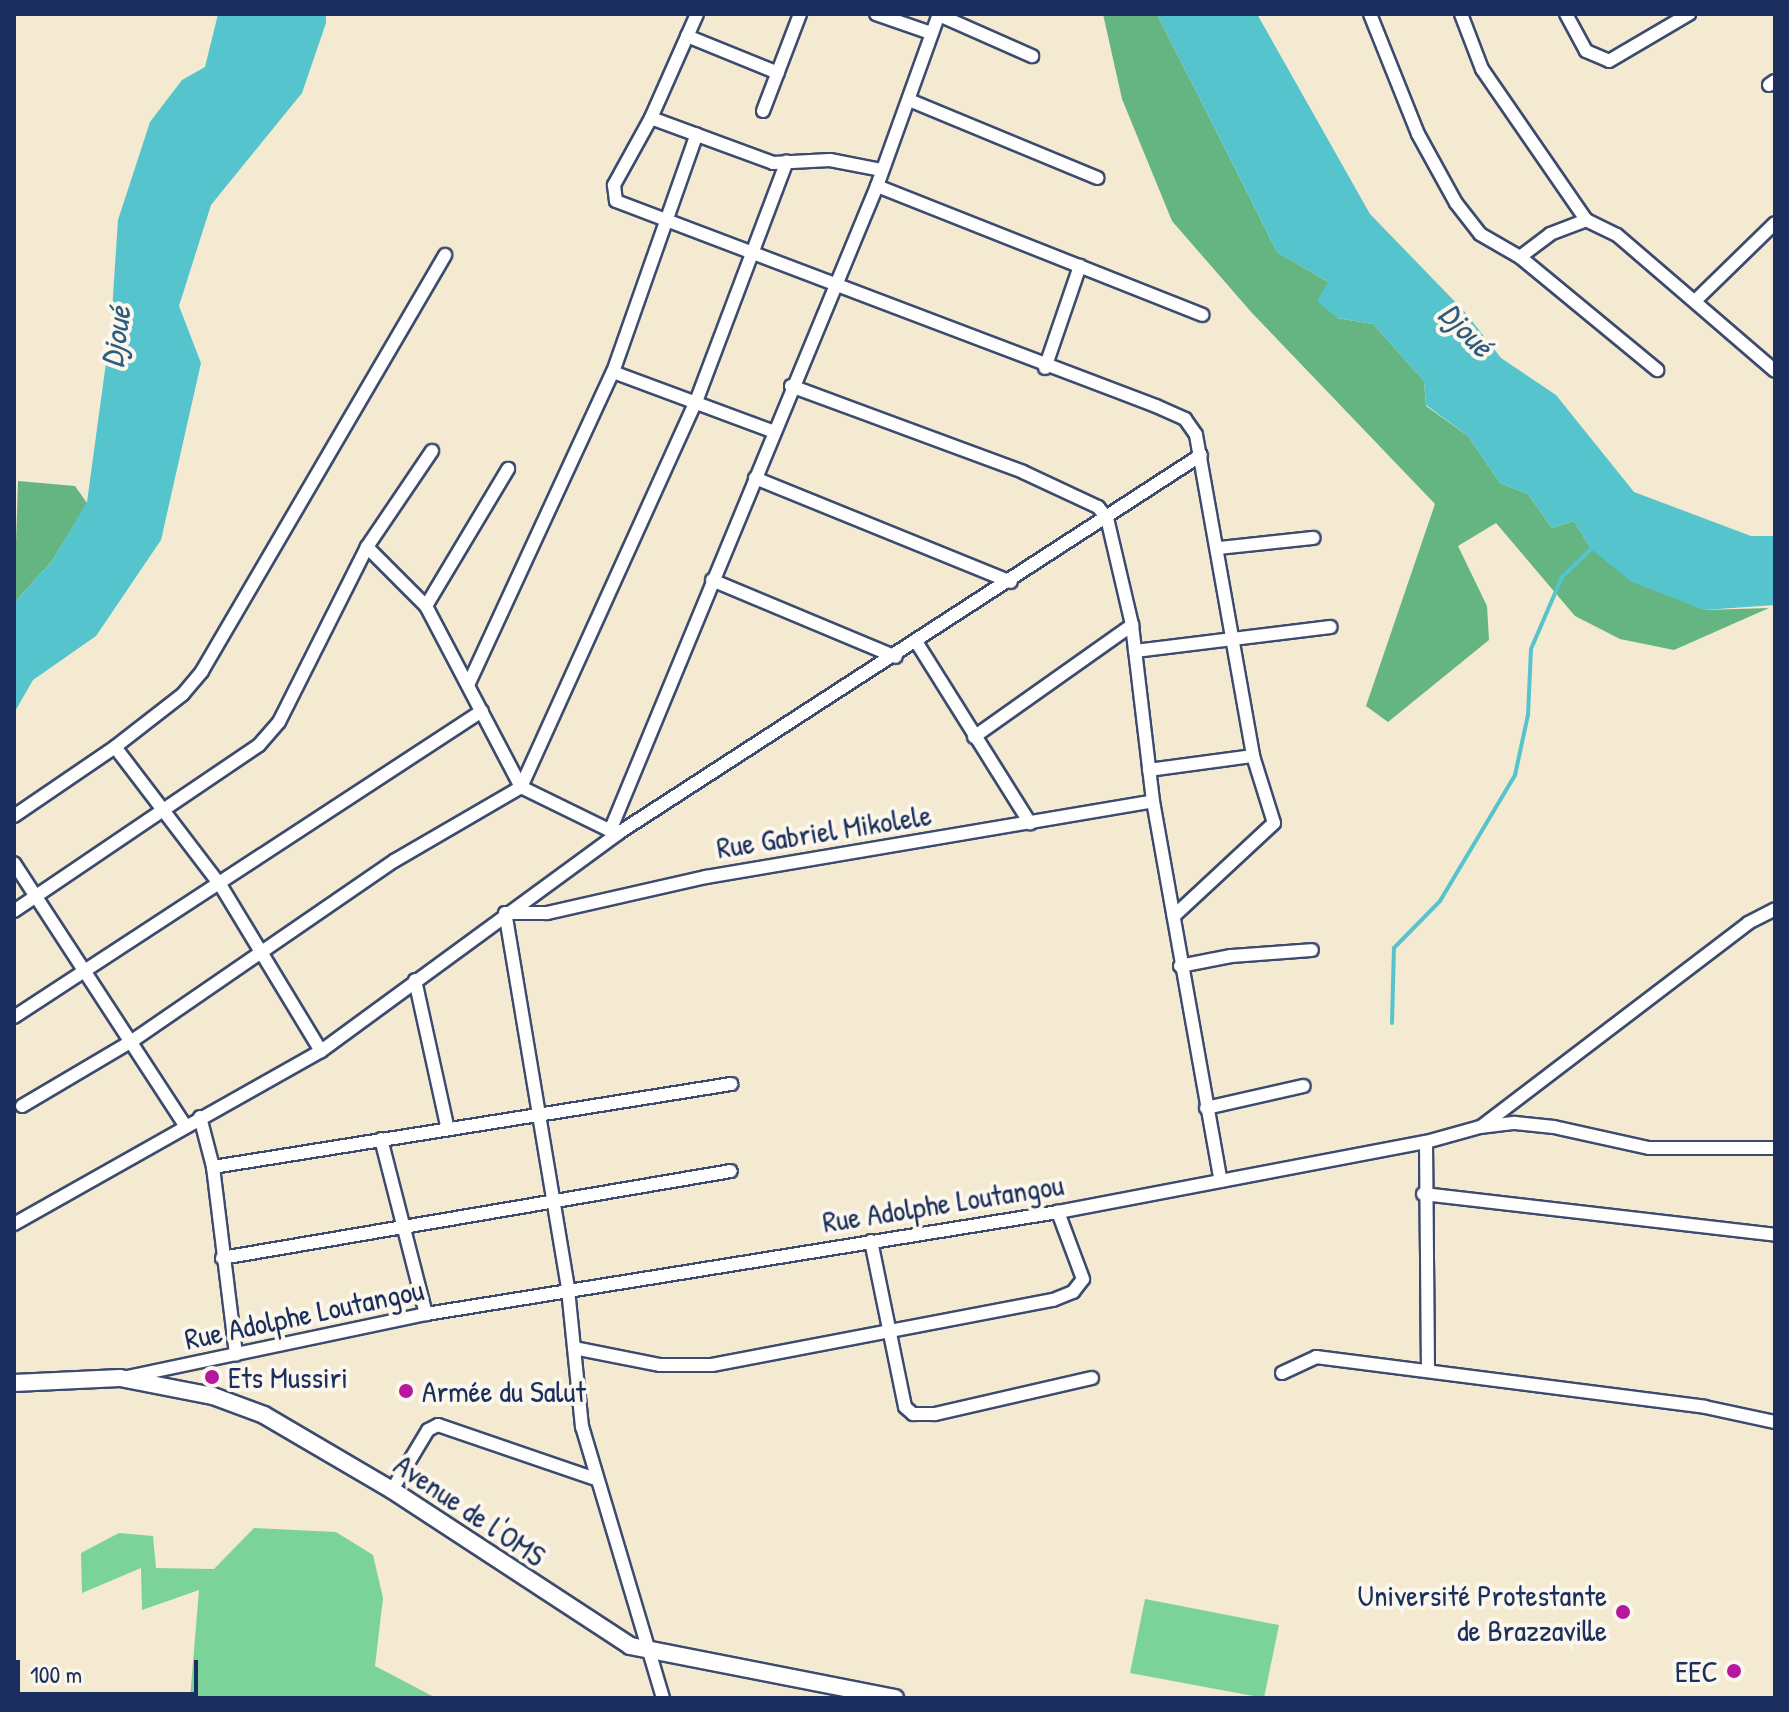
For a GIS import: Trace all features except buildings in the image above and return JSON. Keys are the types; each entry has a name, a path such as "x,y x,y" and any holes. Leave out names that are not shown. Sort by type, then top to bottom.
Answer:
{"street":[{"path":"697,14 651,118 612,195 622,205 752,250 835,287 1185,419 1201,455 1253,756 1274,823 1174,916"},
{"path":"763,111 800,14"},
{"path":"876,14 931,33"},
{"path":"1370,14 1418,134 1456,203 1480,234 1520,257 1657,370"},
{"path":"1461,14 1482,69 1586,220 1617,235 1773,367"},
{"path":"1566,14 1586,51 1609,61 1689,14"},
{"path":"613,832 791,386 877,186 939,15 1032,56"},
{"path":"687,36 778,73"},
{"path":"909,100 1097,178"},
{"path":"651,118 759,160 830,160 882,170"},
{"path":"469,683 613,372 697,134"},
{"path":"22,1106 132,1041 263,948 521,787 697,399 787,161"},
{"path":"877,186 1202,315"},
{"path":"1520,257 1550,234 1586,220"},
{"path":"1696,300 1775,223"},
{"path":"14,816 115,747 183,694 202,671 445,255"},
{"path":"1045,368 1080,266"},
{"path":"613,372 697,399 774,432"},
{"path":"791,386 1023,472 1098,507 1107,518 1132,625 1153,801 1180,966 1221,1181"},
{"path":"14,911 36,893 259,745 279,722 367,547 432,451"},
{"path":"14,1224 184,1124 321,1051 613,832 896,657 1201,455"},
{"path":"426,606 508,469"},
{"path":"755,478 1011,582"},
{"path":"1219,548 1313,538"},
{"path":"367,547 426,606 521,787 613,832"},
{"path":"712,580 896,657"},
{"path":"974,737 1132,625"},
{"path":"1135,651 1331,627"},
{"path":"917,643 1030,823"},
{"path":"14,1017 221,886 482,711"},
{"path":"115,747 165,808 221,886 263,948 321,1051"},
{"path":"1149,770 1253,756"},
{"name":"Rue Gabriel Mikolele","path":"505,913 547,913 706,877 1153,801"},
{"path":"14,863 184,1124"},
{"path":"1480,1127 1736,932 1775,909"},
{"path":"505,913 568,1288 582,1427 647,1653 663,1698"},
{"path":"1180,966 1231,956 1312,950"},
{"path":"415,980 447,1126"},
{"path":"213,1167 447,1126 731,1084"},
{"path":"1206,1108 1304,1086"},
{"path":"200,1117 213,1167 236,1355"},
{"name":"Rue Adolphe Loutangou","path":"120,1378 426,1314 568,1288 1058,1212 1426,1142 1480,1127 1515,1123 1554,1127 1649,1148 1775,1148"},
{"path":"381,1139 426,1314"},
{"path":"1426,1142 1423,1194 1428,1369"},
{"path":"222,1258 553,1198 662,1186 731,1171"},
{"path":"1423,1194 1775,1235"},
{"path":"574,1348 686,1367 888,1333 1073,1292 1083,1279 1080,1261 1058,1212"},
{"path":"871,1241 905,1407 913,1414 935,1414 1092,1378"},
{"path":"1282,1373 1316,1357 1705,1407 1775,1422"},
{"name":"Avenue de l'OMS","path":"14,1383 120,1378 213,1396 264,1415 392,1490 550,1597 647,1653 895,1698"},
{"path":"392,1490 428,1430 438,1425 596,1479"}],"green space":[{"path":"1103,14 1157,14 1277,252 1328,282 1337,318 1373,324 1424,381 1426,406 1468,436 1500,483 1528,494 1552,528 1574,521 1591,549 1704,610 1769,608 1674,650 1620,639 1575,616 1496,523 1458,546 1487,606 1489,640 1388,722 1366,706 1435,504 1252,313 1172,221 1122,99"},
{"path":"18,481 75,486 87,503 52,561 14,603"},
{"path":"254,1528 336,1532 373,1555 383,1598 375,1666 436,1698 190,1698 199,1590 142,1610 141,1568 82,1593 81,1553 119,1533 153,1536 156,1568 214,1569"},
{"path":"1145,1599 1279,1625 1264,1698 1130,1673"}],"water":[{"name":"Djoué","path":"218,14 326,14 326,23 302,93 211,205 179,306 201,363 161,540 96,636 33,680 14,713 14,603 52,561 87,502 111,326 118,220 150,122 182,80 205,67"},
{"name":"Djoué","path":"1157,14 1257,14 1370,214 1464,311 1501,358 1556,395 1634,492 1751,536 1775,536 1775,605 1704,610 1632,582 1591,549 1574,521 1552,528 1528,494 1500,483 1468,436 1426,405 1424,381 1373,324 1337,318 1317,301 1328,282 1277,252"}],"waterway":[{"path":"1392,1023 1394,948 1440,901 1515,775 1528,715 1531,649 1562,577 1591,549"}],"place":[{"name":"Ets Mussiri","path":"212,1377"},
{"name":"Armée du Salut","path":"406,1391"},
{"name":"Université Protestante de Brazzaville","path":"1623,1612"},
{"name":"EEC","path":"1734,1671"}]}
